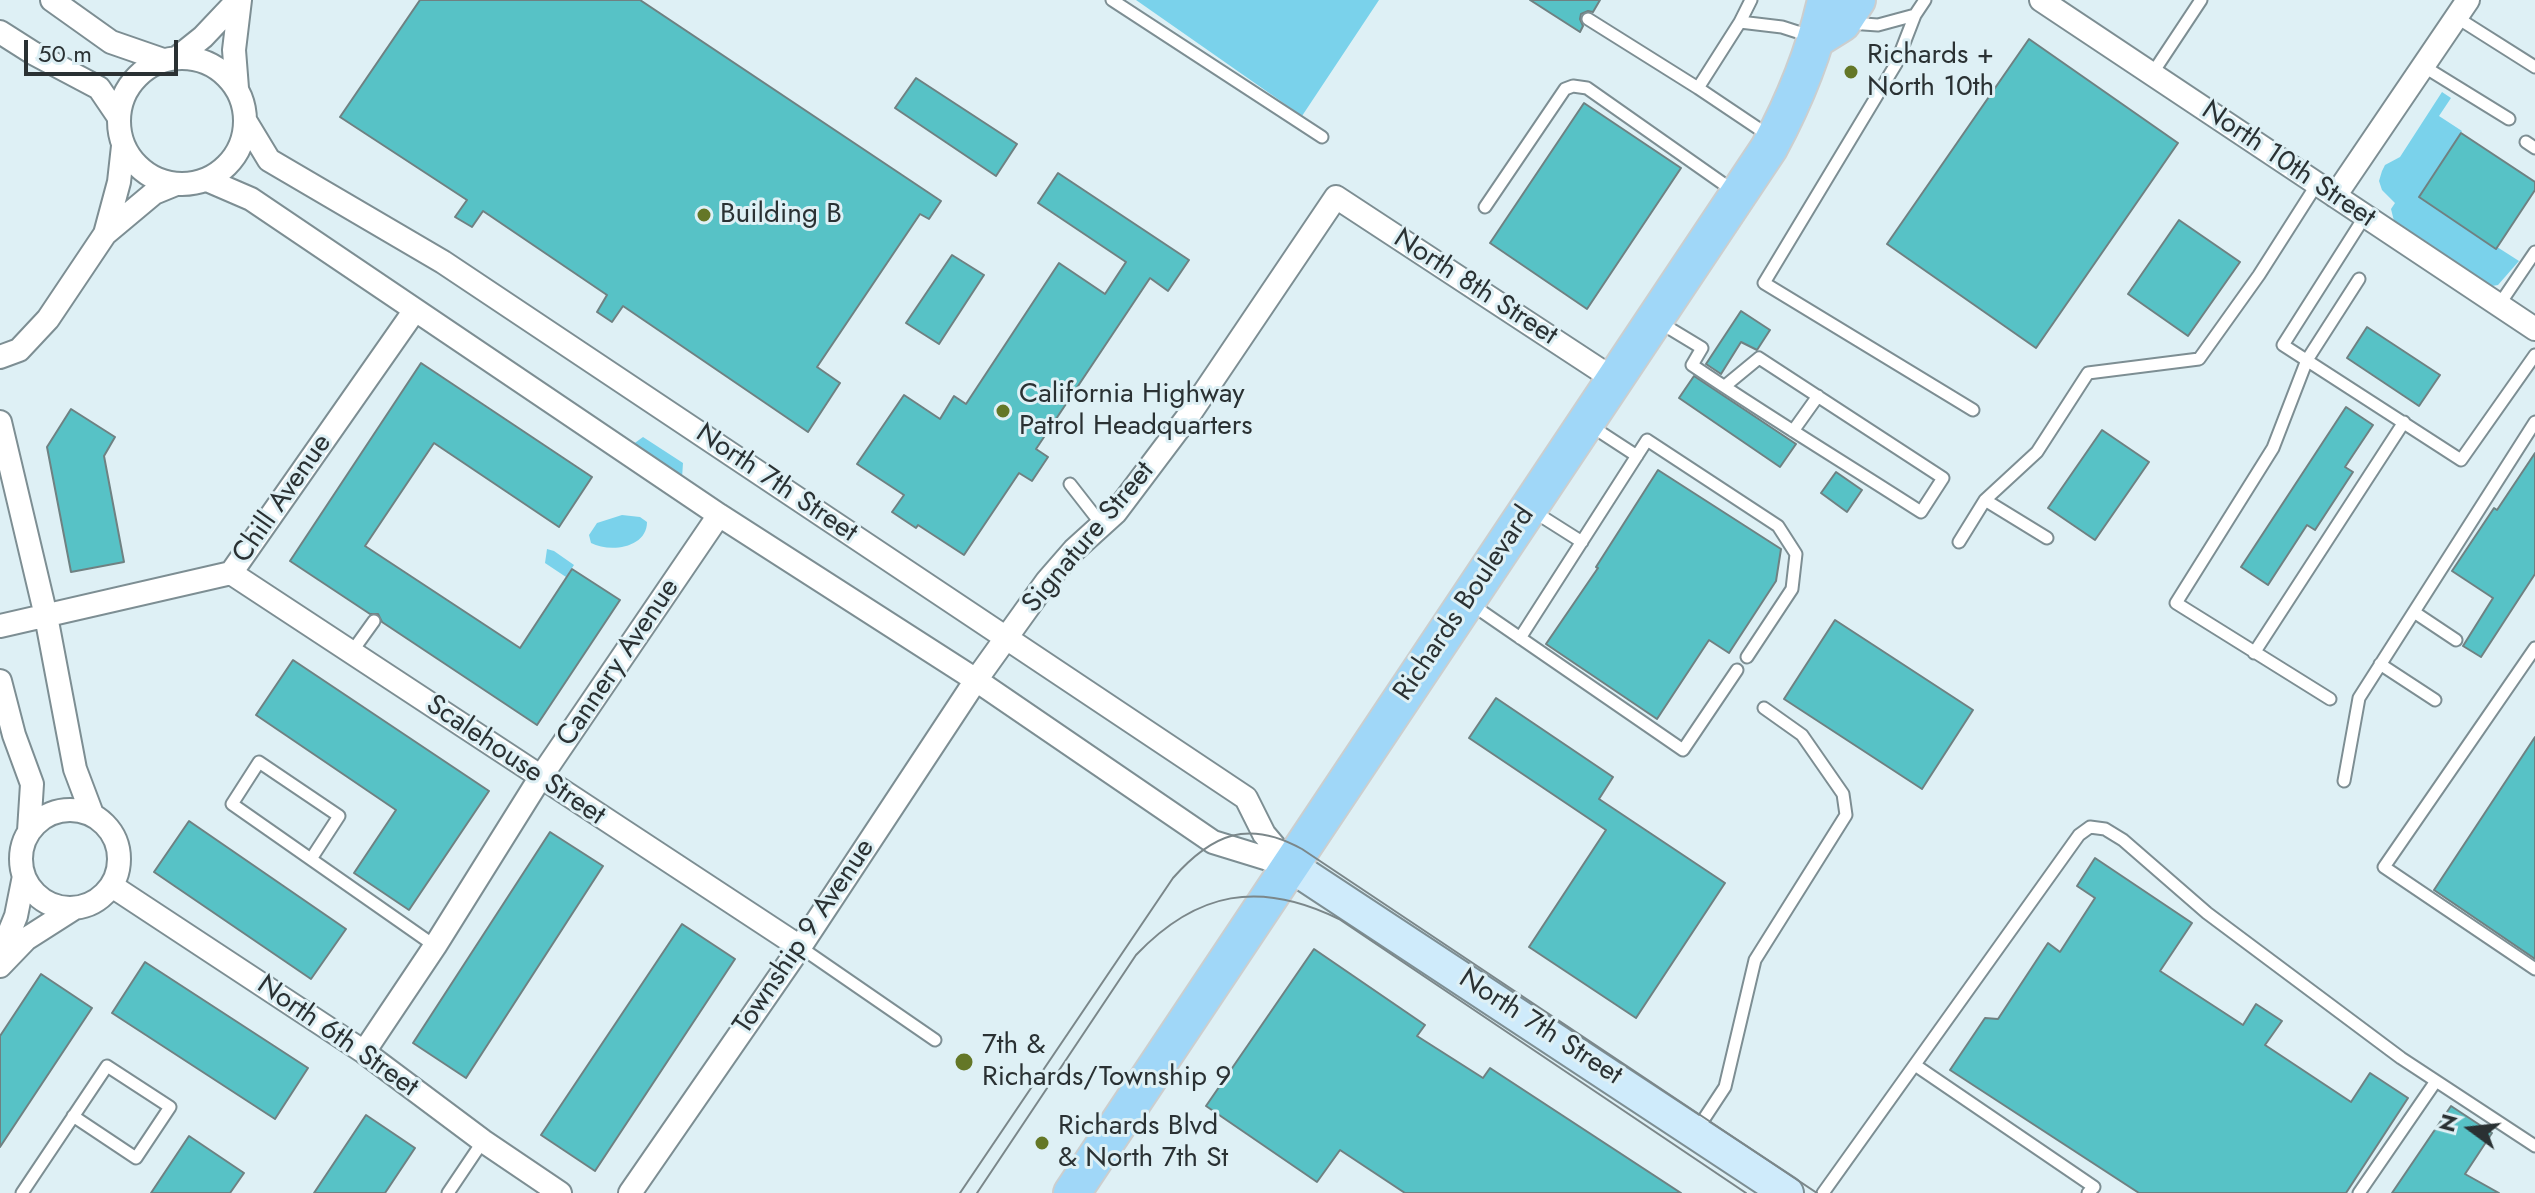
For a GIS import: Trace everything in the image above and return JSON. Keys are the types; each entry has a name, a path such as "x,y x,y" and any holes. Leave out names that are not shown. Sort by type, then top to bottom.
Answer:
{"main road":[{"name":"Richards Boulevard","path":"1072,1193 1739,194 1791,109 1836,15"},
{"name":"North 7th Street","path":"1291,866 1696,1132 1770,1185"}],"street":[{"path":"0,357 19,350 48,319 105,234 154,193 176,184 207,180 227,166 240,146 246,122 244,105 237,88 212,64 195,58 170,58 111,42 52,0"},
{"path":"105,234 119,182 123,146 118,116 122,97 145,68 170,58 203,37 239,0"},
{"path":"237,88 234,50 239,0"},
{"name":"North 10th Street","path":"2041,0 2535,329"},
{"path":"2326,190 2423,66 2462,9"},
{"path":"0,32 99,88 118,116"},
{"name":"North 7th Street","path":"246,122 269,160 443,262 1246,798 1264,834 1291,866"},
{"path":"123,146 132,161 144,172 159,181 176,184"},
{"name":"North 7th Street","path":"207,180 251,199 719,515 976,680 1213,842 1291,866"},
{"name":"Signature Street","path":"976,680 1047,581 1074,550 1116,512 1189,415 1336,197"},
{"name":"North 8th Street","path":"1336,197 1615,380"},
{"name":"Chill Avenue","path":"0,626 231,573 415,310"},
{"path":"0,422 46,616 75,769 92,814"},
{"name":"Cannery Avenue","path":"364,1052 435,946 540,778 719,515"},
{"name":"Scalehouse Street","path":"231,573 800,947"},
{"name":"Township 9 Avenue","path":"630,1193 800,947 976,680"},
{"path":"0,681 14,735 32,784 29,831 21,861 24,876 31,890 43,900 57,907 73,909"},
{"path":"0,966 26,939 73,909 101,898 112,886 118,871 120,854 115,838 106,824 92,814 79,810 51,813 29,831"},
{"path":"0,955 16,916 24,876"},
{"name":"North 6th Street","path":"112,886 364,1052 483,1141 560,1193"}],"lane":[{"path":"1112,0 1322,137"},
{"path":"1698,88 1751,0"},
{"path":"1925,0 1915,15 1896,64 1764,283 1973,410"},
{"path":"2152,74 2195,2"},
{"path":"2462,9 2535,67"},
{"path":"1740,22 1779,26 1836,15 1878,25 1915,15"},
{"path":"1588,19 1774,139"},
{"path":"2423,66 2509,119"},
{"path":"1485,207 1565,89 1573,86 1587,88 1739,194"},
{"path":"1959,542 1985,500 2037,452 2088,373 2199,359 2259,275 2326,190"},
{"path":"2365,216 2283,345 2461,460 2535,355"},
{"path":"2499,305 2535,252"},
{"path":"2330,699 2176,603 2273,448 2307,360 2359,279"},
{"path":"1655,319 1702,348 1692,365 1921,512 1943,478 1759,358 1725,386"},
{"path":"1793,431 1818,396"},
{"path":"2254,653 2404,422"},
{"path":"1586,423 1637,456"},
{"path":"2344,781 2359,698 2535,423"},
{"path":"1520,638 1647,440 1778,526 1796,554 1792,589 1747,657"},
{"path":"1070,484 1102,525"},
{"path":"1985,500 2047,538"},
{"path":"1529,509 1582,542"},
{"path":"1467,602 1683,750 1737,670"},
{"path":"2414,612 2456,640"},
{"path":"351,653 374,621"},
{"path":"2535,648 2384,867 2535,969"},
{"path":"2380,664 2435,700"},
{"path":"1696,1132 1725,1087 1755,960 1846,815 1843,794 1802,735 1764,708"},
{"path":"311,859 339,816 259,762 232,804 435,946"},
{"path":"1823,1193 2079,835 2090,827 2105,829 2123,840 2207,913 2401,1058 2535,1146"},
{"path":"800,947 935,1040"},
{"path":"1915,1065 2095,1191"},
{"path":"22,1193 73,1116 107,1066 170,1107 136,1158 73,1116"},
{"path":"2359,1193 2436,1081"},
{"path":"448,1193 483,1141"}],"shaded area":[{"path":"1136,0 1379,0 1302,116"},
{"path":"2442,92 2451,98 2439,116 2462,131 2419,197 2519,261 2498,285 2486,287 2396,229 2391,209 2395,203 2382,190 2379,181 2385,165 2400,157"},
{"path":"643,437 683,463 682,478 632,445"},
{"path":"622,515 640,517 647,522 641,538 617,548 591,543 589,535 597,523"},
{"path":"547,549 574,565 566,577 545,563"}],"building":[{"name":"Building B","path":"420,0 640,0 941,201 929,219 920,214 817,367 840,383 808,432 623,306 612,322 597,312 607,295 483,211 472,227 455,217 467,200 340,117"},
{"path":"1530,0 1600,0 1593,12 1581,14 1583,26 1580,32"},
{"path":"2029,39 2178,143 2036,348 1887,244"},
{"path":"916,78 1017,144 996,176 895,108"},
{"path":"1584,103 1681,168 1587,309 1490,243"},
{"path":"2461,133 2535,182 2535,190 2496,249 2419,197"},
{"name":"California Highway Patrol Headquarters","path":"1058,173 1189,260 1168,291 1150,278 1036,449 1048,457 1032,481 1019,473 964,555 892,512 904,495 857,464 904,395 940,419 954,396 966,404 1059,263 1105,294 1126,262 1038,203"},
{"path":"2179,220 2240,262 2188,336 2128,294"},
{"path":"952,255 984,275 939,344 906,323"},
{"path":"1741,311 1770,330 1757,350 1741,342 1721,374 1706,364"},
{"path":"2367,327 2440,375 2419,406 2347,358"},
{"path":"421,363 592,477 559,527 434,443 365,546 520,648 572,569 620,600 537,725 382,622 378,614 370,614 290,561"},
{"path":"1694,376 1796,444 1780,467 1679,398"},
{"path":"2346,407 2373,425 2345,467 2353,472 2315,530 2307,525 2268,585 2241,567"},
{"path":"71,409 115,437 104,456 124,562 71,572 47,447"},
{"path":"2102,430 2149,462 2095,540 2048,508"},
{"path":"2535,453 2535,574 2481,657 2463,646 2493,598 2452,571"},
{"path":"1658,470 1781,549 1776,581 1729,653 1709,640 1657,719 1546,644 1598,568"},
{"path":"1836,472 1862,490 1847,512 1821,493"},
{"path":"1835,620 1973,710 1922,789 1784,699"},
{"path":"293,660 489,791 409,910 354,873 396,810 256,715"},
{"path":"1496,698 1613,777 1599,799 1725,883 1636,1018 1529,947 1606,830 1469,738"},
{"path":"2535,737 2535,959 2434,890"},
{"path":"189,821 346,929 311,979 154,872"},
{"path":"550,832 603,866 466,1078 413,1043"},
{"path":"2095,858 2192,923 2160,971 2243,1025 2256,1004 2282,1021 2265,1045 2351,1102 2370,1073 2408,1098 2346,1193 2139,1193 1950,1070 1985,1018 1998,1019 2048,943 2060,952 2095,898 2077,886"},
{"path":"682,924 735,959 595,1171 541,1135"},
{"path":"1314,949 1425,1025 1417,1036 1483,1078 1490,1068 1681,1193 1405,1193 1340,1150 1317,1182 1206,1106"},
{"path":"145,962 308,1068 275,1119 112,1013"},
{"path":"41,974 92,1008 0,1147 0,1036"},
{"path":"2451,1106 2492,1133 2465,1174 2499,1193 2392,1193"},
{"path":"366,1115 415,1148 385,1193 314,1193"},
{"path":"189,1136 244,1173 230,1193 151,1193"}],"tram line":[{"path":"960,1193 1173,878 1202,851 1232,836 1248,833 1283,840 1302,849 1817,1193"},
{"path":"977,1193 1136,955 1159,933 1206,905 1231,898 1256,896 1283,899 1339,919 1746,1193"}],"place":[{"name":"Richards + North 10th","path":"1851,72"},
{"name":"Building B","path":"704,215"},
{"name":"California Highway Patrol Headquarters","path":"1003,411"},
{"name":"7th & Richards/Township 9","path":"964,1062"},
{"name":"Richards Blvd & North 7th St","path":"1042,1143"}]}
